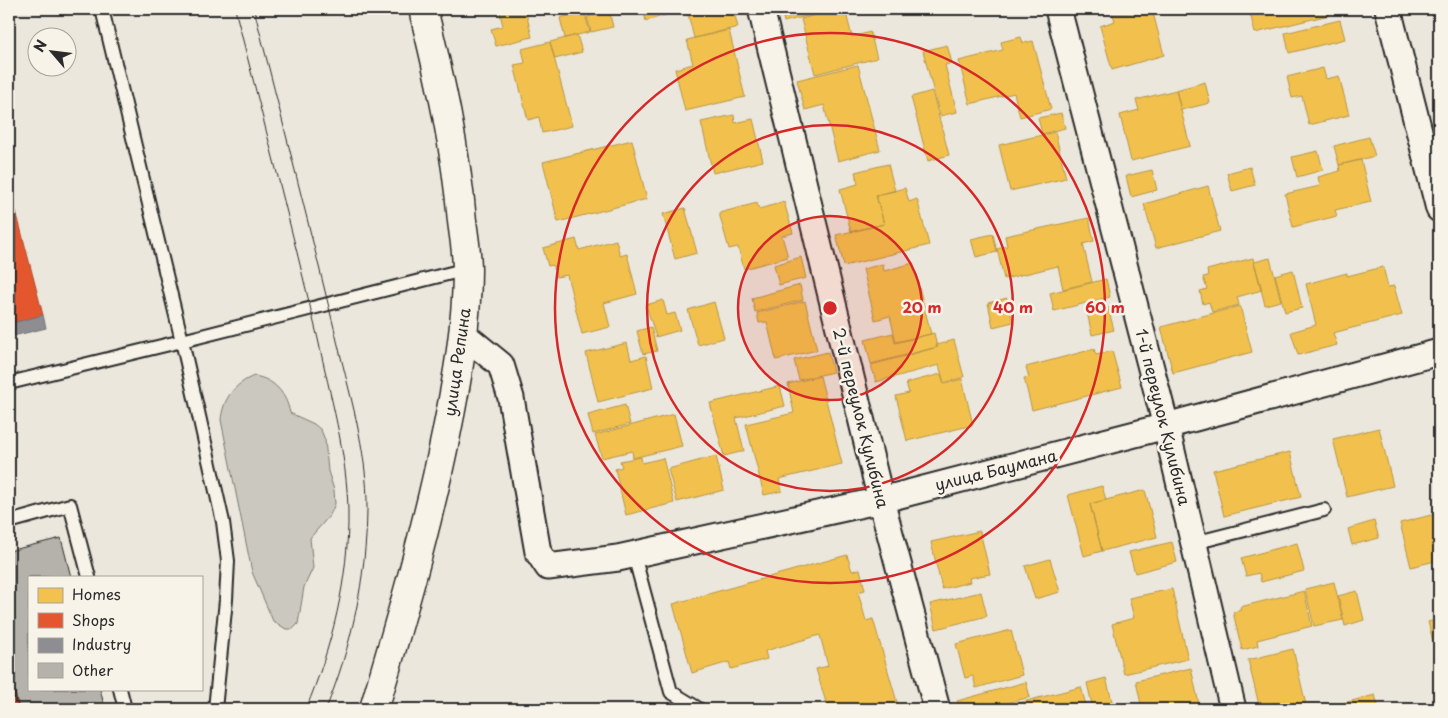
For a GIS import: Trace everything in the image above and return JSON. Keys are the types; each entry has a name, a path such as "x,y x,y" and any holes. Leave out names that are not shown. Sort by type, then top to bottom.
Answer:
{"street":[{"name":"улица Репина","path":"374,709 417,564 454,395 463,334 467,269 459,186 436,61 423,9"},
{"name":"2-й переулок Кулибина","path":"761,9 881,500 937,709"},
{"name":"1-й переулок Кулибина","path":"1058,9 1166,426 1233,709"},
{"path":"1388,9 1439,209"},
{"name":"улица Баумана","path":"463,334 501,365 512,398 538,552 548,567 634,555 881,500 1166,426 1439,352"}],"lane":[{"path":"102,9 182,341 223,522 228,562 215,709"},
{"path":"9,383 467,269"},
{"path":"9,522 70,506 89,576"},
{"path":"1194,543 1324,510"},
{"path":"634,555 671,692 699,709"},
{"path":"120,690 125,709"}],"shaded area":[{"path":"254,376 268,380 278,388 286,399 290,413 314,424 321,430 325,440 328,471 334,490 335,504 330,515 310,538 313,568 304,587 298,624 293,629 286,629 273,621 252,572 221,420 224,405 231,393 241,383"}],"building: Homes":[{"path":"499,9 525,9 532,37 496,46 491,29 503,26"},
{"path":"643,9 678,9 679,11 646,21"},
{"path":"711,9 733,9 738,27 694,38 688,14"},
{"path":"781,9 834,9 784,22"},
{"path":"838,9 845,9 852,37 870,32 877,58 815,74 801,19"},
{"path":"1111,9 1152,9 1164,55 1112,70 1100,26 1115,21"},
{"path":"1249,9 1327,9 1329,15 1255,33"},
{"path":"584,11 590,32 565,38 560,18"},
{"path":"609,11 613,27 591,32 587,17"},
{"path":"1340,20 1345,39 1289,53 1285,33"},
{"path":"1439,20 1439,39 1435,21"},
{"path":"729,30 745,97 685,111 675,69 693,64 687,40"},
{"path":"577,35 582,52 555,59 550,42"},
{"path":"1021,37 1023,43 1033,41 1051,109 1020,117 1014,93 970,104 959,61 1003,50 1001,42"},
{"path":"550,42 572,126 542,133 539,117 528,120 514,65 525,63 522,49"},
{"path":"947,45 952,63 945,65 957,112 940,116 923,51"},
{"path":"858,65 880,150 838,161 824,105 805,110 797,80"},
{"path":"1323,68 1326,79 1339,76 1349,115 1309,125 1302,96 1292,98 1287,77"},
{"path":"1205,82 1210,103 1181,110 1176,90"},
{"path":"1176,90 1190,146 1131,161 1120,115 1139,110 1136,100"},
{"path":"932,91 949,155 928,161 911,97"},
{"path":"1061,113 1065,128 1042,134 1038,118"},
{"path":"734,115 735,123 753,119 763,161 713,173 701,122"},
{"path":"1055,132 1066,178 1010,191 999,145"},
{"path":"1369,137 1375,156 1339,165 1334,146"},
{"path":"632,140 647,199 558,222 543,162"},
{"path":"1318,151 1323,170 1297,177 1292,157"},
{"path":"1361,160 1371,202 1335,210 1337,216 1293,227 1285,194 1320,186 1318,177 1340,171 1339,165"},
{"path":"888,164 895,191 876,195 884,224 851,232 840,189 858,184 855,172"},
{"path":"1250,167 1255,185 1232,191 1227,173"},
{"path":"1152,170 1157,190 1131,197 1126,176"},
{"path":"1208,186 1220,231 1156,248 1144,204"},
{"path":"905,188 909,202 917,199 929,245 844,266 836,235 884,224 876,195"},
{"path":"784,202 793,233 782,236 788,257 744,269 738,247 729,249 719,213 757,203 759,209"},
{"path":"685,208 697,253 675,259 663,214"},
{"path":"1089,218 1094,241 1083,244 1092,282 1063,289 1058,266 1004,279 997,249 1007,246 1005,236"},
{"path":"993,234 997,252 976,257 971,239"},
{"path":"576,239 579,250 616,240 620,256 627,254 637,294 604,303 610,327 582,334 567,275 556,277 553,265 548,266 543,248"},
{"path":"801,257 806,278 779,285 774,265"},
{"path":"1253,258 1262,290 1237,297 1239,305 1212,312 1209,302 1203,304 1200,291 1207,289 1203,277 1208,276 1207,270"},
{"path":"1270,258 1281,301 1265,305 1254,262"},
{"path":"913,263 931,334 896,342 890,316 875,320 863,269 883,264 884,271"},
{"path":"1383,267 1388,287 1394,286 1402,315 1333,333 1337,345 1298,355 1291,332 1316,325 1306,284 1347,273 1347,276"},
{"path":"1293,270 1302,308 1285,312 1275,275"},
{"path":"1106,279 1110,297 1054,311 1050,293"},
{"path":"800,285 803,300 755,312 752,298"},
{"path":"1007,298 1013,322 993,327 988,303"},
{"path":"663,300 667,315 675,313 680,330 656,337 646,305"},
{"path":"805,301 817,350 776,360 767,322 759,323 757,313"},
{"path":"714,302 724,338 698,345 688,310"},
{"path":"1240,306 1252,352 1173,373 1161,327"},
{"path":"1108,307 1114,330 1092,335 1087,312"},
{"path":"651,327 657,351 643,354 637,331"},
{"path":"893,333 895,343 934,333 937,347 871,364 865,340"},
{"path":"954,340 964,377 944,383 939,365 876,382 871,365 938,347 937,345"},
{"path":"627,343 631,360 646,356 653,388 598,402 586,353"},
{"path":"1094,349 1096,355 1112,351 1122,387 1032,410 1024,378 1029,377 1026,367"},
{"path":"828,352 833,372 799,380 794,360"},
{"path":"941,374 944,384 962,379 973,425 907,441 896,396 909,393 906,383"},
{"path":"820,376 842,464 779,479 782,491 764,495 746,424 794,413 788,384"},
{"path":"780,386 785,406 736,418 744,451 724,456 710,403"},
{"path":"625,405 630,424 593,434 588,415"},
{"path":"674,414 682,446 633,458 632,451 602,458 595,435"},
{"path":"1379,428 1393,486 1347,497 1333,439"},
{"path":"1290,452 1301,497 1224,516 1213,470"},
{"path":"716,456 724,490 677,502 668,469"},
{"path":"641,457 642,463 663,458 674,503 626,515 615,469 622,467 620,461"},
{"path":"1102,486 1106,500 1090,504 1102,551 1084,556 1068,495"},
{"path":"1145,490 1157,537 1102,551 1090,504"},
{"path":"1439,513 1439,560 1411,567 1400,523"},
{"path":"1374,521 1379,538 1352,545 1348,529"},
{"path":"980,531 990,574 969,578 970,582 942,589 931,542"},
{"path":"1172,542 1177,562 1135,573 1129,552"},
{"path":"1297,543 1304,571 1261,582 1259,573 1246,576 1241,558"},
{"path":"847,555 852,571 860,569 865,590 858,592 866,621 873,619 899,709 828,709 816,669 828,666 820,635 765,651 767,659 731,669 729,662 692,673 673,604"},
{"path":"1050,559 1060,592 1035,599 1025,566"},
{"path":"1334,582 1343,620 1314,626 1305,589"},
{"path":"1172,589 1188,659 1124,674 1112,624 1134,618 1129,598"},
{"path":"1304,591 1312,626 1257,640 1258,646 1242,650 1233,612 1241,610 1240,607"},
{"path":"1357,591 1364,620 1345,626 1338,596"},
{"path":"981,592 987,616 936,629 930,604"},
{"path":"1439,619 1439,664 1428,622"},
{"path":"1011,630 1022,675 976,688 973,676 965,678 956,644"},
{"path":"1293,649 1306,705 1288,709 1260,709 1248,660"},
{"path":"1191,668 1200,709 1142,709 1136,681"},
{"path":"1106,678 1114,709 1093,709 1087,683"},
{"path":"1026,682 1030,697 985,709 959,709 957,701"},
{"path":"1081,687 1087,709 995,709"},
{"path":"1375,695 1379,709 1320,709"},
{"path":"1439,704 1439,709 1417,709"}],"building: Shops":[{"path":"9,184 43,315 9,324"},
{"path":"9,669 19,709 9,709"}],"building: Industry":[{"path":"43,315 46,328 9,337 9,324"}],"building: Other":[{"path":"61,538 71,576 28,576 28,690 100,690 105,709 19,709 9,669 9,551"}],"tram line":[{"path":"235,9 318,339 345,467 348,536 342,587 324,661 306,709"},
{"path":"254,9 351,398 364,465 367,510 364,561 350,636 326,709"}]}
